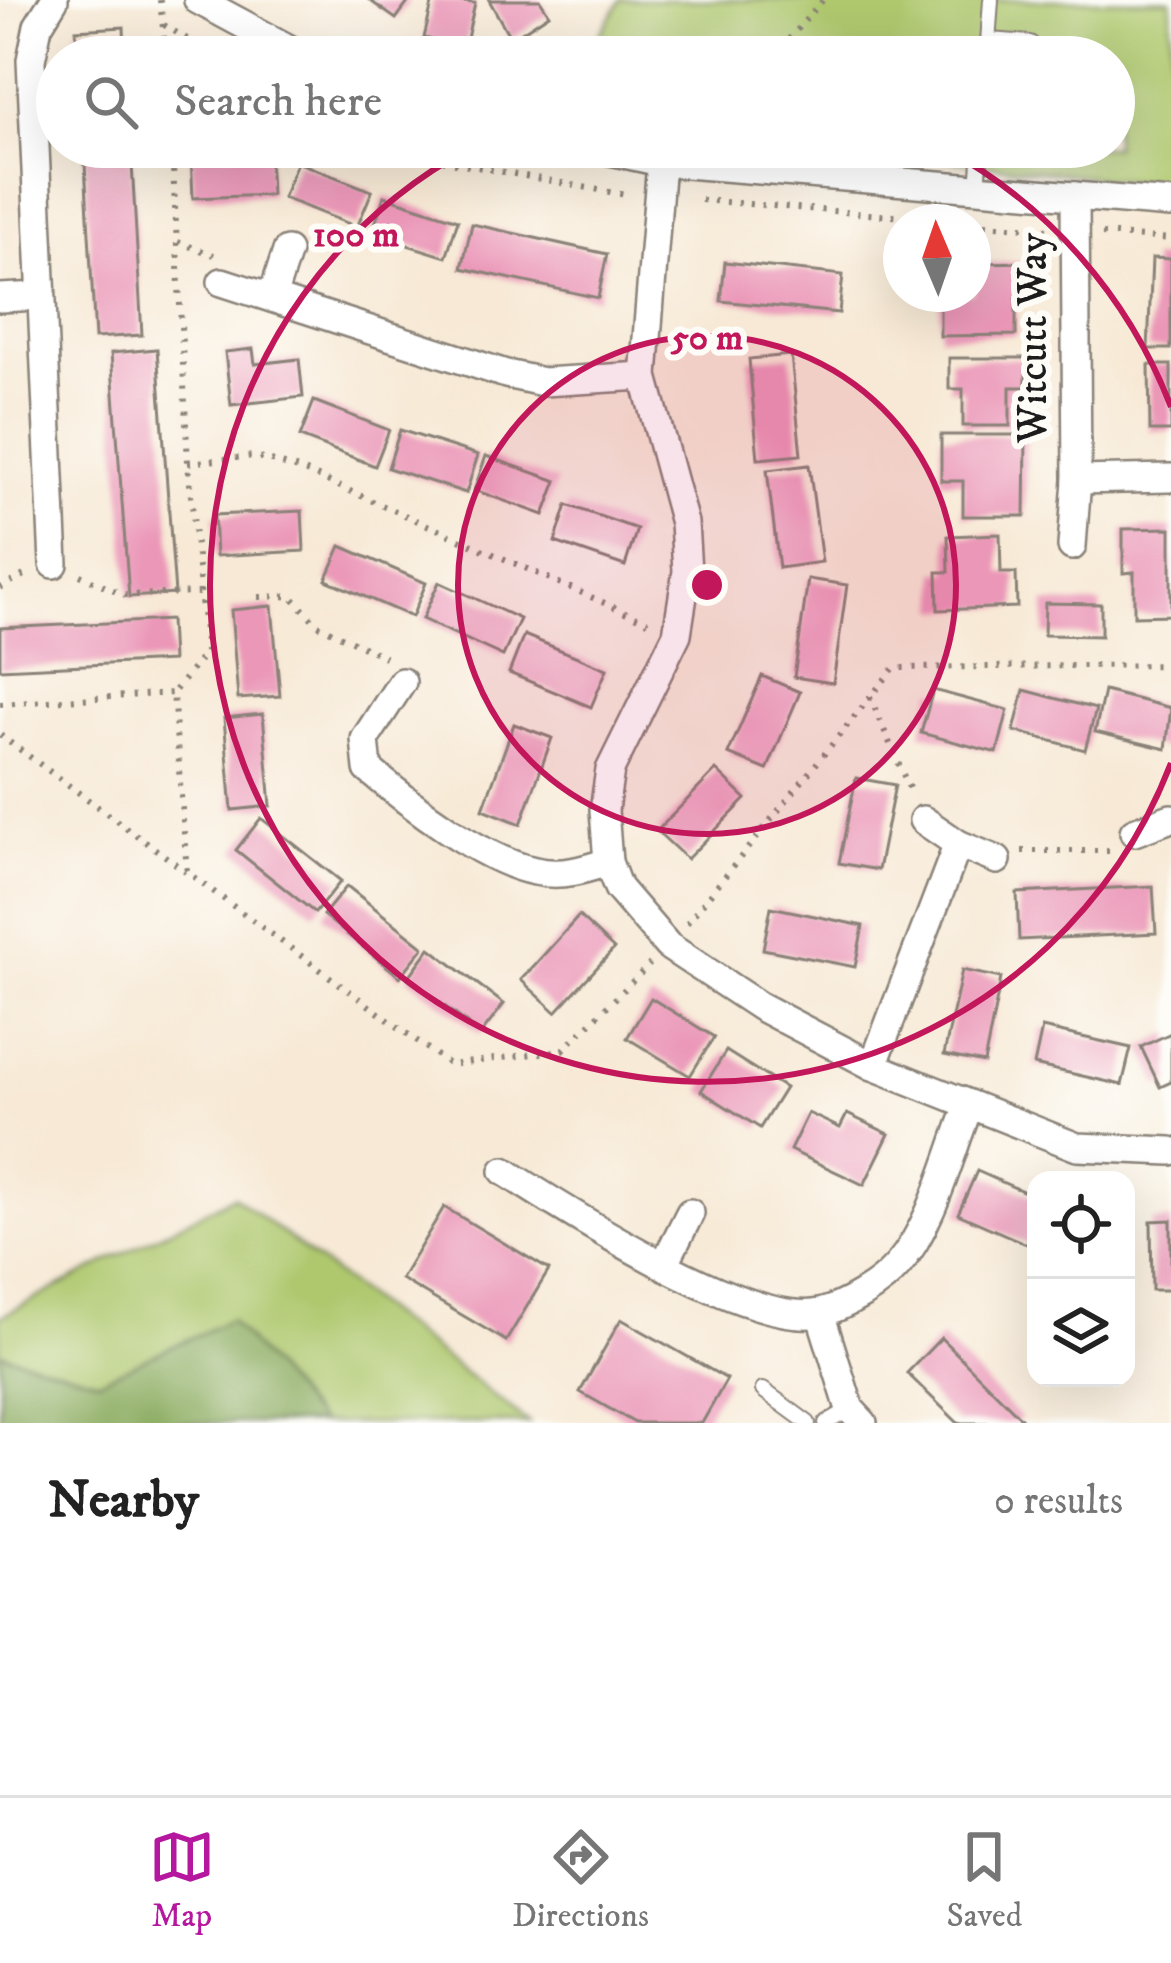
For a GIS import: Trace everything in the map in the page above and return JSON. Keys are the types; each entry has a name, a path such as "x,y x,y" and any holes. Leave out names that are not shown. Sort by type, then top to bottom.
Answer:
{"street":[{"path":"54,0 38,26 31,60 54,564"},
{"path":"198,0 265,36"},
{"path":"661,168 644,376 684,523 687,571 676,634 610,770 604,810 608,862 618,888 668,946 760,1006 873,1066 1077,1147 1171,1151"},
{"path":"736,168 1171,204"},
{"name":"Witcutt Way","path":"1072,546 1077,480 1075,196"},
{"path":"272,298 287,251"},
{"path":"222,282 506,374 543,382 644,376"},
{"path":"0,298 39,296"},
{"name":"Witcutt Way","path":"1077,480 1171,478"},
{"path":"401,682 365,739 368,769 406,802 533,872 569,874 608,862"},
{"path":"1134,832 1171,818"},
{"path":"923,820 958,844 997,860"},
{"path":"873,1066 958,844"},
{"path":"504,1172 607,1237 730,1296 789,1313 820,1313 896,1269 912,1245 969,1106"},
{"path":"665,1263 691,1213"},
{"path":"820,1313 846,1418"}],"lane":[{"path":"989,36 991,0"},
{"path":"978,189 980,168"},
{"path":"763,1390 808,1423"}],"path":[{"path":"160,0 165,36"},
{"path":"791,36 823,0"},
{"path":"164,25 182,36"},
{"path":"173,168 188,463 206,652 173,693 187,872"},
{"path":"478,168 590,192 883,215"},
{"path":"701,200 702,168"},
{"path":"188,463 254,456 302,470 676,634"},
{"path":"106,586 124,596 200,593"},
{"path":"259,597 291,596 318,625 404,667 401,682"},
{"path":"0,735 450,1065 563,1050 668,946 895,668 1171,665"},
{"path":"0,704 173,693"},
{"path":"871,697 923,820"},
{"path":"997,860 1016,850 1127,850 1134,832"}],"green space":[{"path":"621,0 1171,0 1171,186 1016,168 1135,168 1135,36 599,36"},
{"path":"234,1196 529,1423 320,1423 230,1320 99,1380 0,1353 0,1317"},
{"path":"230,1320 320,1423 0,1423 0,1353 99,1380"}],"building":[{"path":"369,0 410,0 396,19"},
{"path":"433,0 475,3 468,36 424,36"},
{"path":"489,0 540,0 549,14 509,36"},
{"path":"124,27 124,36 76,36 76,30"},
{"path":"85,168 132,168 142,335 95,338"},
{"path":"192,168 270,168 271,195 193,198"},
{"path":"295,168 313,168 372,191 357,227 283,198"},
{"path":"384,196 458,220 446,257 372,234"},
{"path":"472,224 607,254 598,298 462,268"},
{"path":"1152,258 1171,259 1171,349 1148,349"},
{"path":"725,262 843,275 839,313 721,301"},
{"path":"1028,262 1029,298 1016,298 1016,335 940,336 940,312 991,312 991,263"},
{"path":"157,349 175,594 129,597 111,353"},
{"path":"253,349 255,364 299,359 303,397 231,405 225,352"},
{"path":"791,355 801,455 758,459 749,359"},
{"path":"949,358 1026,358 1026,387 1010,387 1010,426 963,426 963,389 949,389"},
{"path":"1149,365 1171,365 1171,431 1150,431"},
{"path":"314,401 389,430 375,466 300,437"},
{"path":"400,430 478,455 466,493 388,468"},
{"path":"941,435 1026,435 1025,516 963,516 963,481 941,481"},
{"path":"486,456 557,481 544,515 474,490"},
{"path":"809,465 822,562 779,568 767,470"},
{"path":"567,505 637,529 625,566 555,542"},
{"path":"302,511 304,551 216,556 214,515"},
{"path":"1171,528 1171,615 1134,616 1134,572 1123,573 1123,529"},
{"path":"1000,534 1001,573 1016,573 1017,607 938,610 937,572 949,572 948,536"},
{"path":"341,546 426,583 412,617 326,580"},
{"path":"808,579 847,585 833,683 794,677"},
{"path":"439,582 520,619 503,656 422,619"},
{"path":"1045,603 1101,604 1101,636 1044,635"},
{"path":"272,606 280,696 238,699 231,610"},
{"path":"170,620 172,661 0,669 0,628"},
{"path":"524,635 607,669 591,707 509,673"},
{"path":"762,676 800,692 767,770 728,754"},
{"path":"933,690 1008,710 997,753 921,733"},
{"path":"1024,690 1096,709 1085,750 1014,731"},
{"path":"1104,691 1171,708 1166,749 1095,732"},
{"path":"263,714 271,806 232,810 224,718"},
{"path":"514,724 552,738 521,824 483,809"},
{"path":"716,770 746,799 687,859 657,831"},
{"path":"856,778 895,785 878,870 839,863"},
{"path":"261,818 341,881 315,913 236,850"},
{"path":"347,886 424,947 400,977 323,915"},
{"path":"1153,886 1156,933 1019,940 1017,893"},
{"path":"771,907 863,926 855,967 763,949"},
{"path":"579,916 614,949 556,1012 521,980"},
{"path":"430,948 504,1004 481,1034 408,978"},
{"path":"962,970 1001,978 984,1063 944,1055"},
{"path":"651,998 714,1037 690,1076 627,1038"},
{"path":"1042,1028 1131,1048 1122,1085 1034,1065"},
{"path":"1171,1033 1171,1082 1160,1087 1141,1047"},
{"path":"726,1051 785,1088 760,1128 701,1091"},
{"path":"808,1113 840,1128 847,1114 889,1134 864,1185 790,1150"},
{"path":"977,1171 1027,1193 1027,1244 958,1214"},
{"path":"444,1207 549,1270 506,1341 401,1279"},
{"path":"1171,1220 1171,1290 1152,1290 1151,1221"},
{"path":"621,1319 727,1379 702,1423 635,1423 580,1392"},
{"path":"941,1338 1021,1418 1016,1423 958,1423 907,1373"}]}
